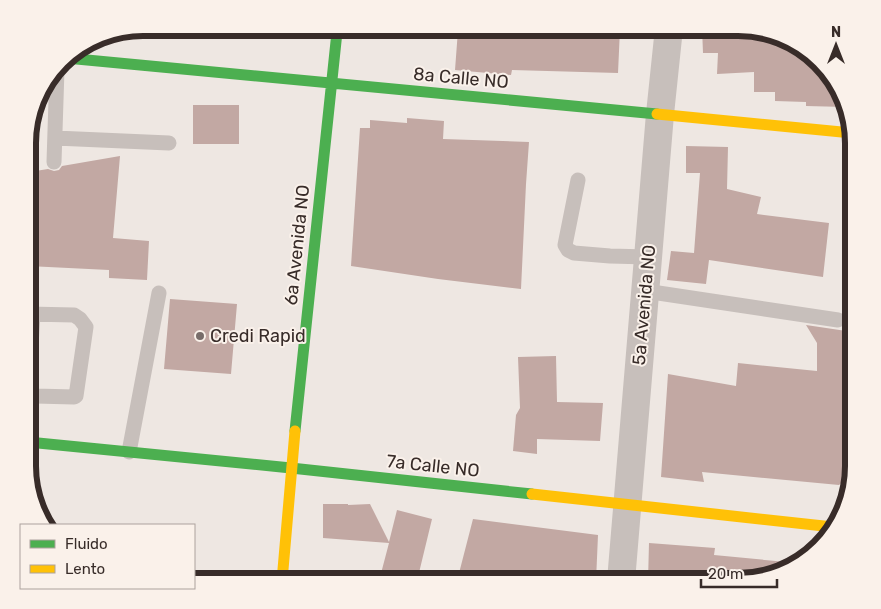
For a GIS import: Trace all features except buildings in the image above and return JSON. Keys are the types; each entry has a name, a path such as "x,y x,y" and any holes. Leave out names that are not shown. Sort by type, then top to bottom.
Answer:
{"street":[{"name":"6a Avenida NO","path":"283,573 337,36"},
{"name":"5a Avenida NO","path":"622,573 644,291 668,36"},
{"name":"8a Calle NO","path":"78,59 844,132"},
{"name":"7a Calle NO","path":"36,443 292,468 826,526"}],"lane":[{"path":"54,162 57,81"},
{"path":"55,138 168,143"},
{"path":"578,180 565,245 568,250 574,253 648,257"},
{"path":"644,291 838,320"},
{"path":"129,452 159,293"},
{"path":"36,314 74,315 86,327 76,396 36,396"}],"traffic: fast":[{"path":"295,431 337,36"},
{"path":"78,59 657,114"},
{"path":"36,443 532,494"}],"traffic: slow":[{"path":"657,114 844,132"},
{"path":"283,573 295,431"},
{"path":"532,494 826,526"}],"place":[{"name":"Credi Rapid","path":"200,336"}]}
